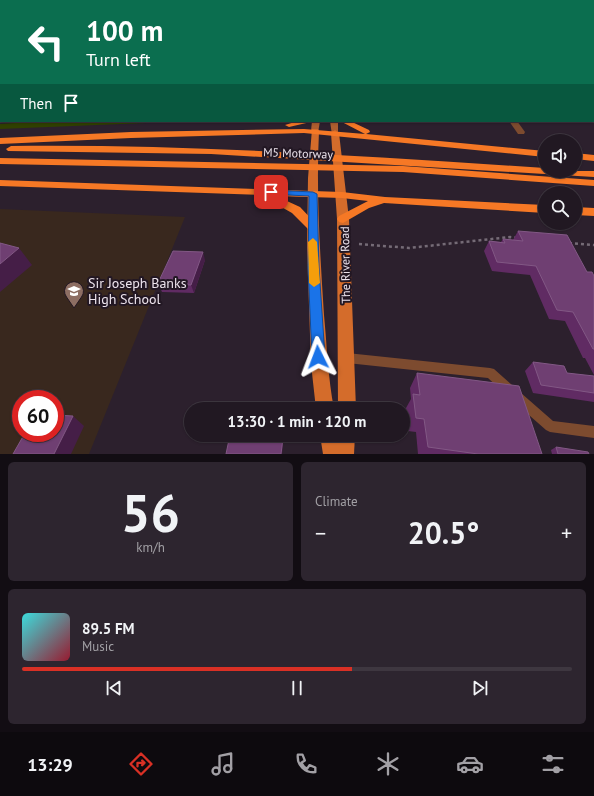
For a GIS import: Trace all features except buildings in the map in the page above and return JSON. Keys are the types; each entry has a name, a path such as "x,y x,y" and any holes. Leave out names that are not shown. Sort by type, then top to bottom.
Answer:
{"highway":[{"path":"243,132 305,122"},
{"path":"346,122 358,130 385,138"},
{"path":"0,142 131,134 243,132 385,138 538,153"},
{"name":"M5 Motorway","path":"0,149 263,152 357,157 538,170"},
{"path":"582,157 594,158"},
{"name":"M5 Motorway","path":"0,161 403,169 594,183"},
{"name":"M5 Motorway","path":"582,173 594,174"},
{"path":"0,183 255,192 313,190 341,191 385,200 538,209"},
{"path":"255,192 278,200 296,210 312,226"},
{"path":"343,219 365,206 385,200"},
{"path":"582,211 594,212"}],"main road":[{"path":"316,122 314,136 312,226 318,357 324,402"},
{"name":"The River Road","path":"334,122 343,219 347,402"},
{"path":"331,442 333,454"},
{"path":"344,454 345,442"}],"street":[{"path":"514,122 521,132"}],"lane":[{"path":"347,358 490,373 550,426 594,432"}],"path":[{"path":"359,244 409,248 510,237 525,239"},
{"path":"563,242 594,245"}],"shaded area":[{"name":"Sir Joseph Banks High School","path":"0,209 185,217 89,454 0,454"}],"green space":[{"path":"29,122 170,122 0,129 0,124"}],"slow traffic":[{"path":"313,242 314,283"}],"place":[{"name":"Sir Joseph Banks High School","path":"74,308"}],"route":[{"path":"271,192 313,194 313,268 317,317 318,357"}]}
